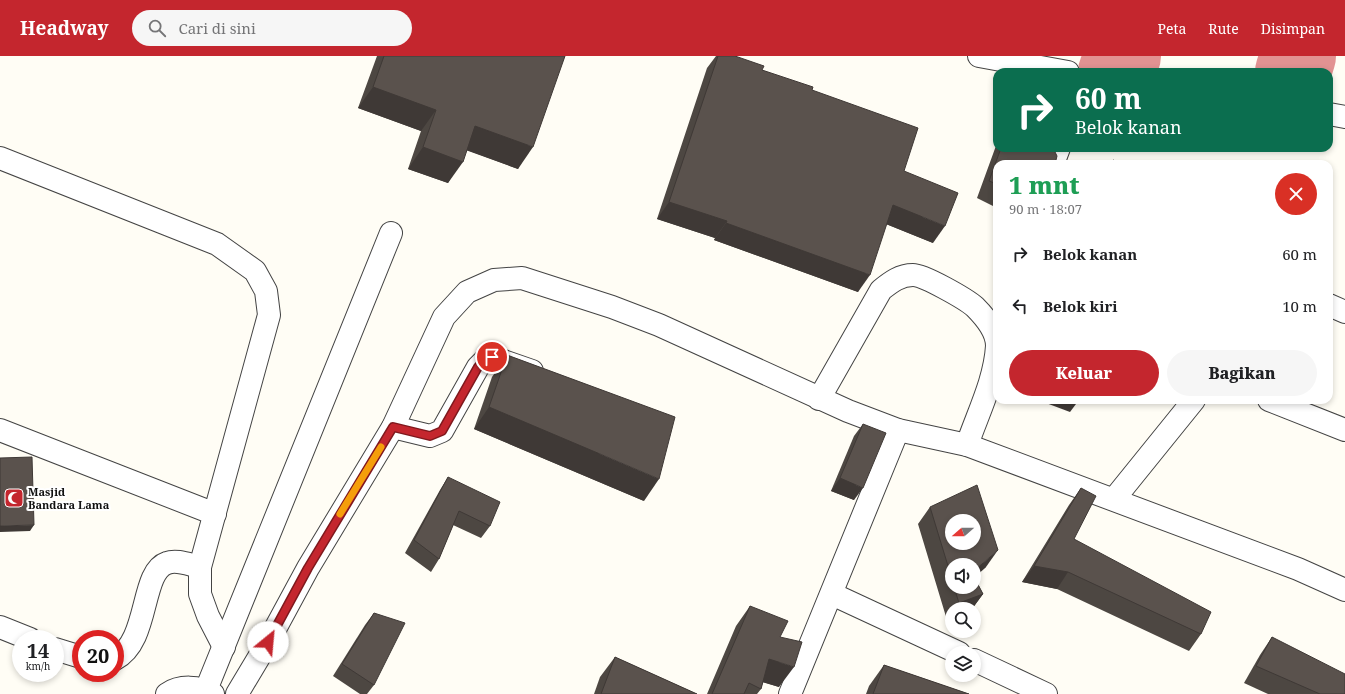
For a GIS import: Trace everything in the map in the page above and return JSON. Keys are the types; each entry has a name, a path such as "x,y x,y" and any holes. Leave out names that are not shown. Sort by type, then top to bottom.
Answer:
{"street":[{"path":"979,56 1046,68"},
{"path":"1333,115 1345,117"},
{"path":"0,158 217,244 255,271 266,291 269,315 200,567 200,594 208,616 224,647"},
{"path":"167,694 187,687 209,692 224,647 391,233"},
{"path":"819,399 869,307 881,290 897,278 914,275 936,284 974,307 992,328 993,331"},
{"path":"237,694 268,642 308,568 393,427 444,317 467,292 494,280 501,279 522,278 612,307 659,325 819,399 898,430 967,445 1298,569 1345,590"},
{"path":"1333,307 1345,312"},
{"path":"393,427 430,436 442,431 478,367 484,361 492,357 548,376"},
{"path":"967,445 991,379 993,368"},
{"path":"1114,500 1191,404"},
{"path":"1279,404 1345,430"},
{"path":"0,430 215,514"},
{"path":"790,694 898,430"},
{"path":"124,653 136,636 153,577 159,568 166,563 174,561 200,567"},
{"path":"832,594 945,646"},
{"path":"0,627 12,632"},
{"path":"981,663 1046,694"}],"building":[{"path":"384,56 565,56 533,147 475,126 463,162 423,147 436,110 373,87"},
{"path":"718,56 735,56 764,66 762,70 813,87 812,90 918,128 904,171 958,193 945,226 893,205 870,275 726,223 727,221 669,202"},
{"path":"1000,152 1055,152 1057,156 1056,160 997,160"},
{"path":"993,170 993,182 989,181"},
{"path":"507,355 675,417 659,479 489,407"},
{"path":"863,424 886,433 863,488 840,478"},
{"name":"Masjid Bandara Lama","path":"32,457 34,525 0,526 0,458"},
{"path":"448,477 500,502 490,526 459,511 439,559 414,540"},
{"path":"977,485 998,550 981,565 981,558 946,558 930,507"},
{"path":"1081,488 1096,496 1074,539 1211,612 1201,634 1068,572 1034,566"},
{"path":"981,590 983,594 962,602 959,602 956,594 981,594"},
{"path":"750,606 788,621 780,637 802,642 794,667 769,659 761,689 749,683 744,694 712,694"},
{"path":"374,613 405,623 374,685 342,664"},
{"path":"1272,637 1345,674 1345,694 1320,694 1256,666"},
{"path":"615,657 697,694 601,694"},
{"path":"884,665 969,694 873,694"}],"taxiway":[{"path":"1118,68 1123,56"},
{"path":"1294,68 1298,56"}],"slow traffic":[{"path":"340,514 381,447"}],"place":[{"name":"Masjid Bandara Lama","path":"14,498"}],"route":[{"path":"268,642 308,568 393,427 430,436 442,431 478,367 484,361 492,357"}]}
